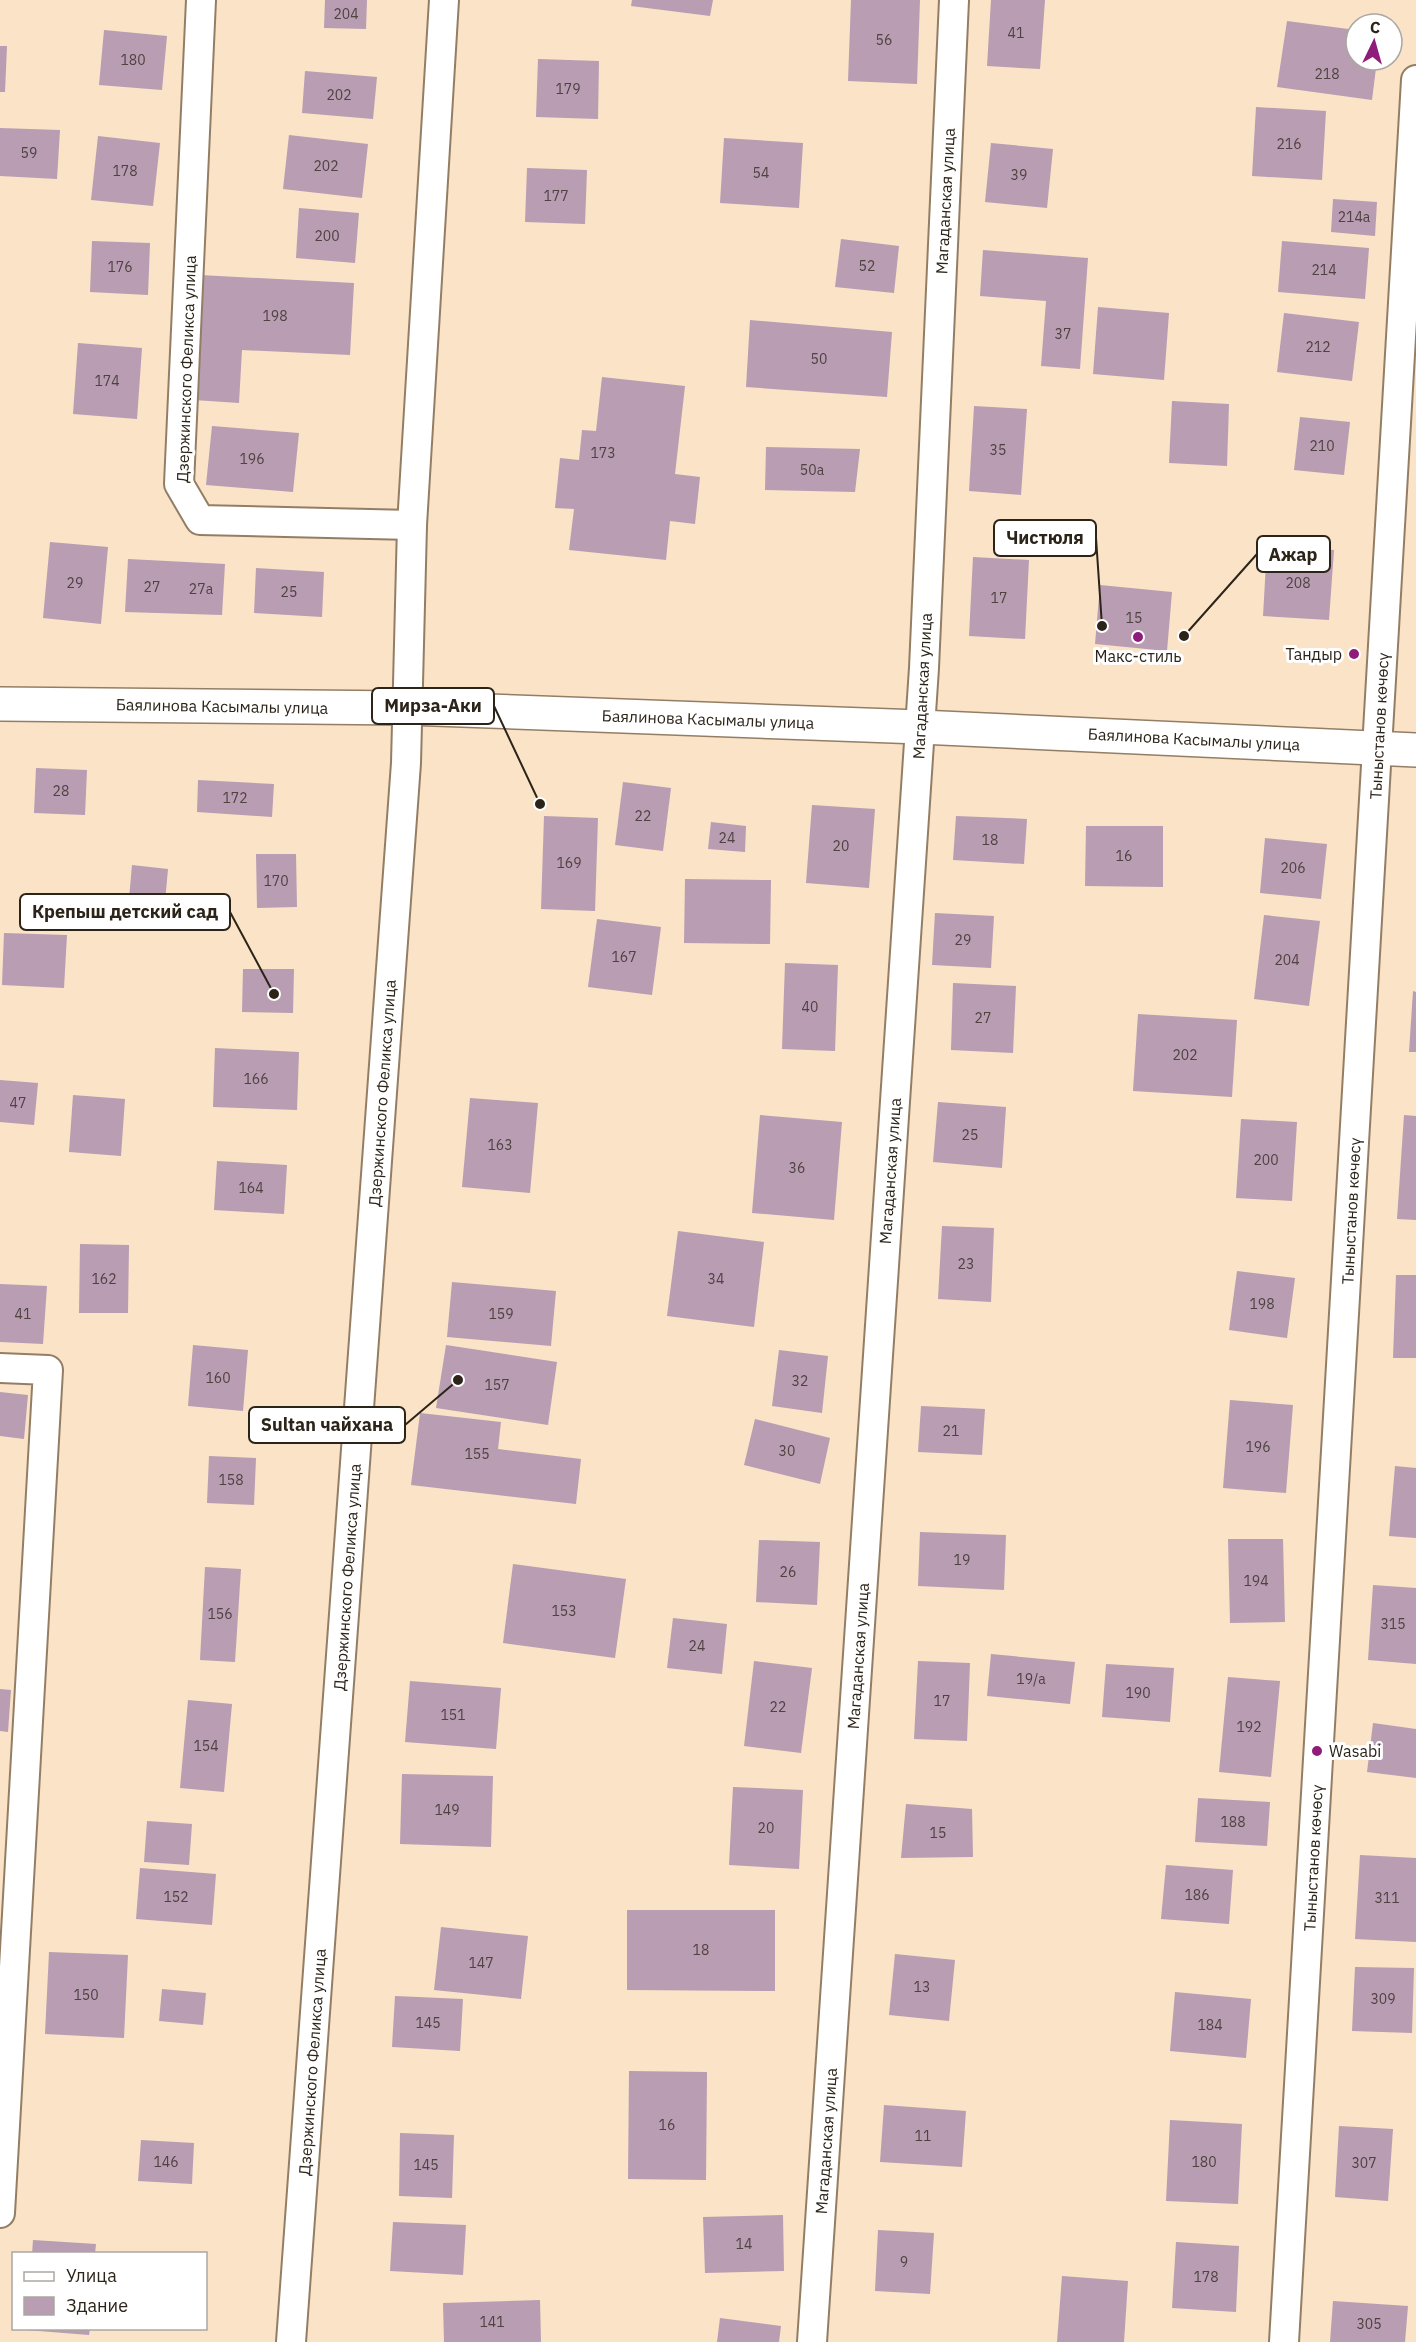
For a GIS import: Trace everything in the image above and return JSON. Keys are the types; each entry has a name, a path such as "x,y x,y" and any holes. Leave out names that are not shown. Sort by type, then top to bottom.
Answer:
{"main road":[{"name":"Баялинова Касымалы улица","path":"0,704 407,708 920,727 1416,750"}],"street":[{"name":"Дзержинского Феликса улица","path":"201,0 179,484 200,520 412,525"},
{"name":"Дзержинского Феликса улица","path":"291,2342 406,763 412,525 444,0"},
{"name":"Магаданская улица","path":"812,2342 920,727 954,0"},
{"name":"Тыныстанов көчөсү","path":"1284,2342 1416,80"},
{"path":"0,1368 48,1370 0,2213"}],"building":[{"path":"325,0 367,0 366,29 324,28"},
{"path":"632,0 713,0 710,16 631,6"},
{"path":"851,0 920,0 917,84 848,81"},
{"path":"991,0 1045,0 1040,69 987,66"},
{"path":"1287,21 1344,28 1344,72 1376,72 1372,100 1277,87"},
{"path":"104,30 167,36 162,90 99,85"},
{"path":"0,46 7,46 5,92 0,92"},
{"path":"538,59 599,61 598,119 536,117"},
{"path":"305,71 377,77 373,119 302,113"},
{"path":"1256,107 1326,111 1322,180 1252,176"},
{"path":"0,128 60,130 57,179 0,176"},
{"path":"289,135 368,144 362,198 283,189"},
{"path":"98,136 160,143 153,206 91,200"},
{"path":"724,138 803,143 799,208 720,203"},
{"path":"991,143 1053,149 1047,208 985,202"},
{"path":"527,168 587,170 585,224 525,222"},
{"path":"1333,199 1377,202 1375,236 1331,232"},
{"path":"299,208 359,213 355,263 296,258"},
{"path":"841,239 899,246 894,293 835,287"},
{"path":"92,241 150,243 148,295 90,292"},
{"path":"1282,241 1369,248 1365,299 1278,292"},
{"path":"983,250 1088,258 1080,369 1041,366 1046,301 980,296"},
{"path":"200,275 354,283 350,355 242,350 239,403 194,400"},
{"path":"1098,307 1169,313 1164,380 1093,374"},
{"path":"1284,313 1359,322 1352,381 1277,372"},
{"path":"750,320 892,332 887,397 746,387"},
{"path":"78,343 142,348 137,419 73,414"},
{"path":"602,377 685,386 675,474 700,477 695,524 670,521 666,560 569,550 574,509 555,508 560,458 579,460 582,430 596,431"},
{"path":"1172,401 1229,404 1227,466 1169,463"},
{"path":"974,406 1027,409 1021,495 969,491"},
{"path":"1300,417 1350,422 1344,475 1294,470"},
{"path":"212,426 299,433 293,492 206,485"},
{"path":"766,447 860,449 855,492 765,490"},
{"path":"50,542 108,547 101,624 43,618"},
{"path":"1267,546 1334,550 1329,620 1263,616"},
{"path":"973,557 1029,560 1025,639 969,636"},
{"path":"128,559 225,564 222,615 125,612"},
{"path":"256,568 324,572 322,617 254,613"},
{"path":"1100,585 1172,592 1167,651 1095,644"},
{"path":"36,768 87,770 85,815 34,813"},
{"path":"198,780 274,784 272,817 197,812"},
{"path":"623,782 671,788 663,851 615,845"},
{"path":"812,805 875,809 869,888 806,883"},
{"path":"544,816 598,818 595,911 541,909"},
{"path":"956,816 1027,819 1024,864 953,860"},
{"path":"711,822 746,826 745,852 708,849"},
{"path":"1086,826 1163,826 1163,887 1085,886"},
{"path":"1265,838 1327,844 1321,899 1260,893"},
{"path":"256,854 296,854 297,907 257,908"},
{"path":"132,865 168,869 163,924 127,921"},
{"path":"685,879 771,880 770,944 684,943"},
{"path":"935,913 994,916 991,968 932,965"},
{"path":"1264,915 1320,921 1309,1006 1254,999"},
{"path":"597,919 661,927 652,995 588,987"},
{"path":"4,933 67,935 64,988 2,985"},
{"path":"785,963 838,965 835,1051 782,1049"},
{"path":"243,969 294,969 293,1013 242,1012"},
{"path":"953,983 1016,986 1013,1053 951,1050"},
{"path":"1413,991 1416,992 1416,1052 1409,1052"},
{"path":"1138,1014 1237,1020 1232,1097 1133,1091"},
{"path":"215,1048 299,1052 297,1110 213,1107"},
{"path":"0,1080 38,1083 34,1125 0,1122"},
{"path":"73,1095 125,1099 121,1156 69,1152"},
{"path":"470,1098 538,1103 530,1193 462,1187"},
{"path":"938,1102 1006,1107 1002,1168 933,1162"},
{"path":"760,1115 842,1122 834,1220 752,1213"},
{"path":"1404,1115 1416,1116 1416,1220 1397,1219"},
{"path":"1241,1119 1297,1122 1292,1201 1236,1198"},
{"path":"217,1161 287,1165 284,1214 214,1210"},
{"path":"942,1226 994,1228 991,1302 938,1299"},
{"path":"678,1231 764,1242 754,1327 667,1316"},
{"path":"80,1244 129,1245 128,1313 79,1313"},
{"path":"1237,1271 1295,1278 1287,1338 1229,1330"},
{"path":"1396,1275 1416,1275 1416,1358 1393,1358"},
{"path":"452,1282 556,1291 551,1346 447,1337"},
{"path":"0,1284 47,1286 43,1344 0,1342"},
{"path":"193,1345 248,1350 243,1411 188,1406"},
{"path":"446,1345 557,1362 548,1425 436,1408"},
{"path":"779,1350 828,1356 822,1413 772,1406"},
{"path":"0,1392 28,1395 24,1439 0,1436"},
{"path":"1230,1400 1293,1405 1286,1493 1223,1488"},
{"path":"921,1406 985,1409 982,1455 918,1452"},
{"path":"420,1413 501,1422 498,1449 581,1459 576,1504 411,1485"},
{"path":"755,1419 830,1438 820,1484 744,1465"},
{"path":"209,1456 256,1458 254,1505 207,1503"},
{"path":"1395,1466 1416,1468 1416,1538 1389,1536"},
{"path":"920,1532 1006,1535 1004,1590 918,1586"},
{"path":"1228,1539 1283,1539 1285,1622 1230,1623"},
{"path":"759,1540 820,1542 817,1605 756,1602"},
{"path":"513,1564 626,1579 615,1658 503,1643"},
{"path":"205,1567 241,1569 235,1662 200,1660"},
{"path":"1373,1585 1416,1588 1416,1664 1368,1660"},
{"path":"673,1618 727,1624 722,1674 667,1668"},
{"path":"991,1654 1075,1662 1070,1704 987,1696"},
{"path":"754,1661 812,1668 801,1753 744,1746"},
{"path":"918,1661 970,1663 967,1741 914,1739"},
{"path":"1106,1664 1174,1668 1170,1722 1102,1717"},
{"path":"1228,1677 1280,1681 1271,1777 1219,1772"},
{"path":"410,1681 501,1688 496,1749 405,1742"},
{"path":"0,1689 11,1690 8,1732 0,1731"},
{"path":"188,1700 232,1704 224,1792 180,1788"},
{"path":"1373,1723 1416,1729 1416,1778 1367,1772"},
{"path":"402,1774 493,1776 491,1847 400,1844"},
{"path":"733,1787 803,1790 799,1869 729,1865"},
{"path":"1198,1798 1270,1802 1267,1846 1195,1842"},
{"path":"906,1804 972,1809 973,1857 901,1858"},
{"path":"147,1821 192,1824 189,1865 144,1862"},
{"path":"1360,1855 1416,1858 1416,1942 1355,1939"},
{"path":"1166,1865 1233,1870 1229,1924 1161,1919"},
{"path":"140,1868 216,1874 212,1925 136,1919"},
{"path":"627,1910 775,1910 775,1991 627,1990"},
{"path":"441,1927 528,1936 521,1999 434,1990"},
{"path":"49,1952 128,1955 124,2038 45,2034"},
{"path":"895,1954 955,1960 949,2021 889,2015"},
{"path":"1355,1967 1414,1968 1412,2033 1352,2031"},
{"path":"162,1989 206,1993 203,2025 159,2021"},
{"path":"1175,1992 1251,1999 1246,2058 1170,2051"},
{"path":"395,1996 463,1999 460,2051 392,2047"},
{"path":"629,2071 707,2072 706,2180 628,2179"},
{"path":"884,2105 966,2111 962,2167 880,2162"},
{"path":"1170,2120 1242,2124 1238,2204 1166,2201"},
{"path":"1339,2126 1393,2129 1388,2201 1335,2197"},
{"path":"400,2133 454,2135 452,2198 399,2196"},
{"path":"141,2140 194,2143 192,2184 138,2181"},
{"path":"783,2215 784,2271 705,2273 703,2217"},
{"path":"393,2222 466,2225 463,2275 390,2271"},
{"path":"878,2230 934,2233 930,2294 875,2291"},
{"path":"33,2240 96,2244 95,2252 32,2252"},
{"path":"1176,2242 1239,2246 1236,2312 1172,2308"},
{"path":"1062,2276 1128,2281 1124,2342 1057,2342"},
{"path":"540,2300 541,2342 444,2342 443,2303"},
{"path":"1333,2301 1408,2306 1405,2342 1330,2342"},
{"path":"720,2318 781,2326 779,2342 717,2342"},
{"path":"26,2330 90,2330 89,2335"}],"place":[{"name":"Чистюля","path":"1102,626"},
{"name":"Ажар","path":"1184,636"},
{"name":"Макс-стиль","path":"1138,637"},
{"name":"Тандыр","path":"1354,654"},
{"name":"Мирза-Аки","path":"540,804"},
{"name":"Крепыш детский сад","path":"274,994"},
{"name":"Sultan чайхана","path":"458,1380"},
{"name":"Wasabi","path":"1317,1751"}]}
